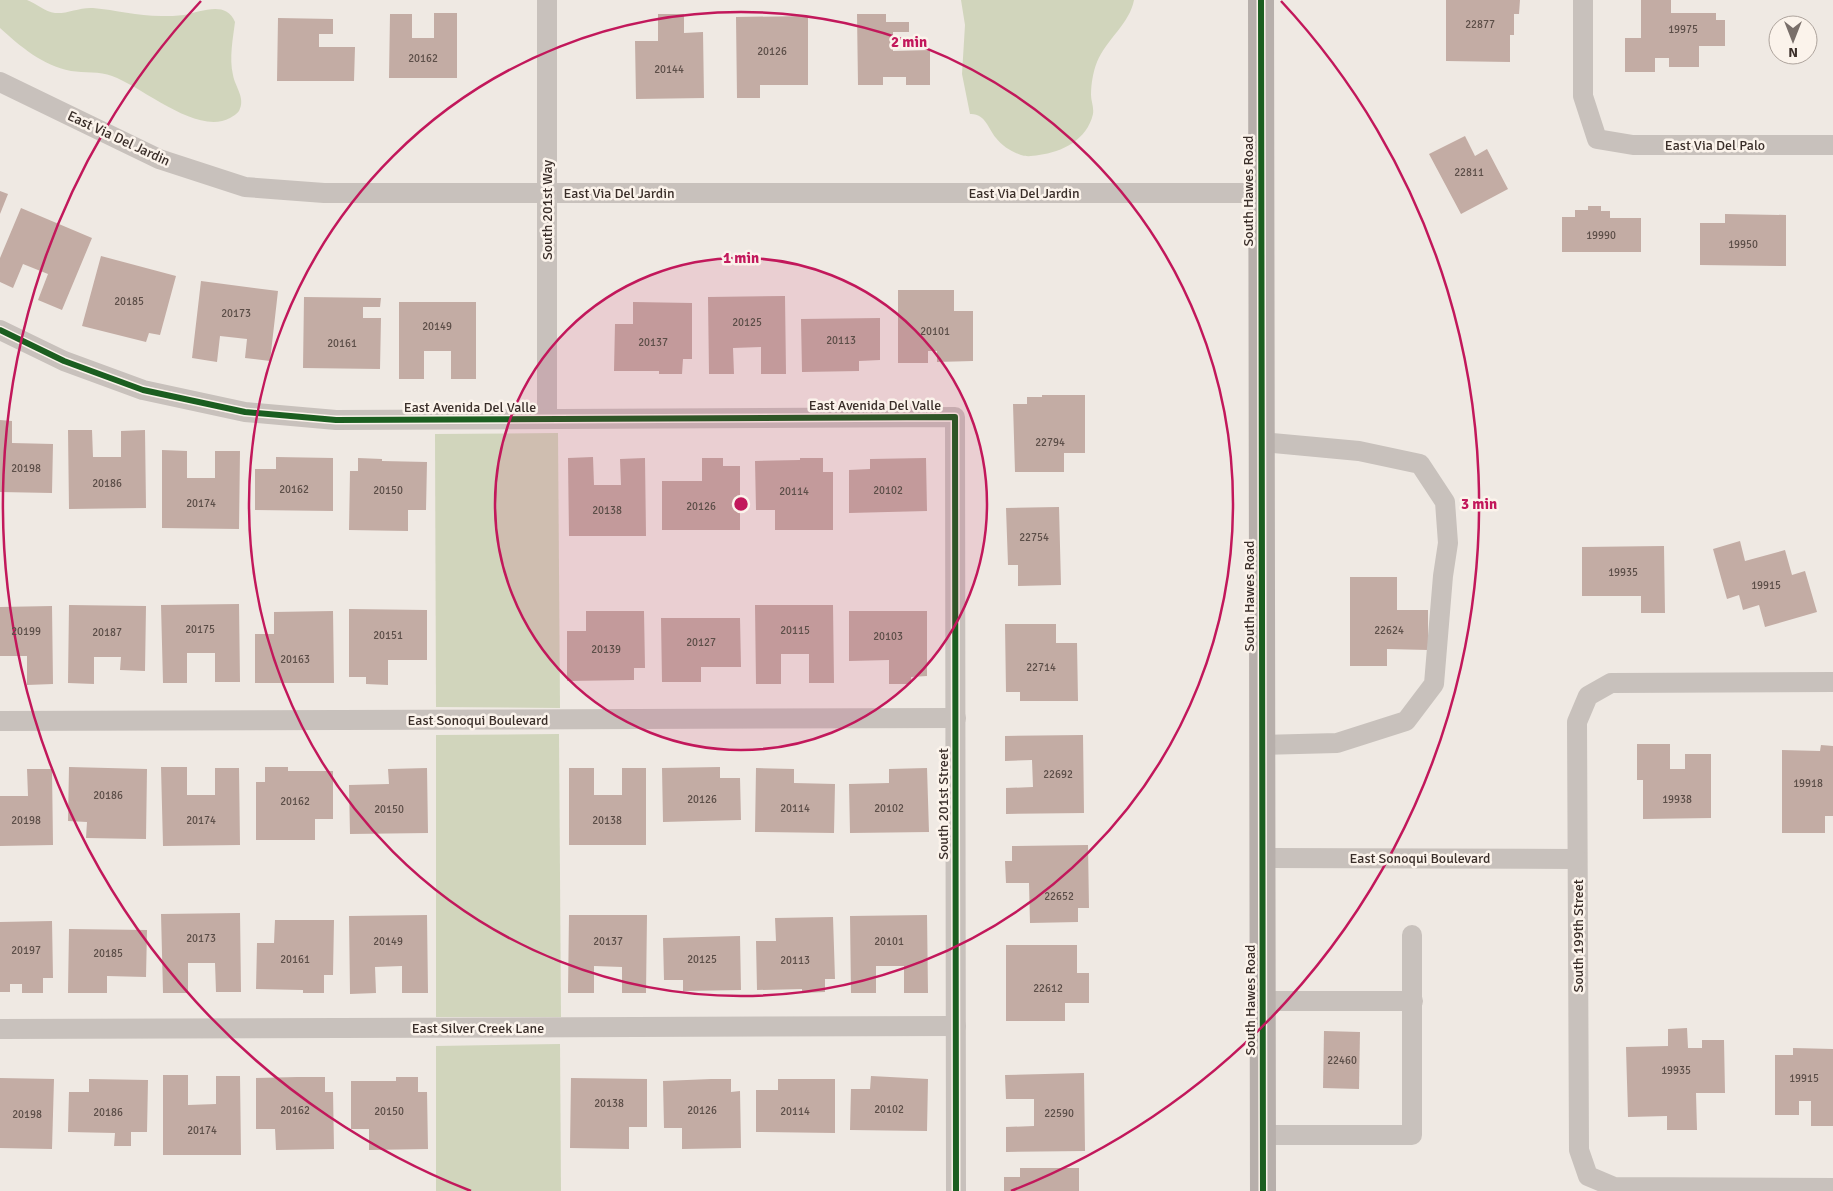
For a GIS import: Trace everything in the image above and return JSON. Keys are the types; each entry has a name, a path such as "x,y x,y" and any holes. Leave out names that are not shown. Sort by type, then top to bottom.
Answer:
{"main road":[{"name":"South Hawes Road","path":"1261,0 1263,1191"}],"street":[{"name":"South 201st Way","path":"547,0 547,419"},
{"name":"East Via Del Palo","path":"1583,0 1583,96 1597,138 1633,145 1833,145"},
{"name":"East Via Del Jardin","path":"0,82 159,159 245,187 324,193 1261,193"},
{"name":"East Avenida Del Valle","path":"0,330 64,361 143,390 246,412 336,420 956,417"},
{"name":"South 201st Street","path":"956,417 956,1191"},
{"path":"1262,442 1359,450 1420,464 1446,502 1448,543 1443,576 1434,684 1406,721 1337,743 1262,746"},
{"name":"South 199th Street","path":"1831,1189 1614,1187 1588,1176 1579,1150 1577,722 1588,696 1611,683 1833,682"},
{"name":"East Sonoqui Boulevard","path":"0,721 956,718"},
{"name":"East Sonoqui Boulevard","path":"1263,858 1577,859"},
{"path":"1263,1135 1412,1135 1412,935"},
{"path":"1262,1001 1413,1001"},
{"name":"East Silver Creek Lane","path":"0,1029 956,1026"}],"green space":[{"path":"0,0 27,0 55,13 88,8 161,16 184,15 212,9 226,11 235,22 231,62 234,79 241,97 239,111 230,118 217,122 202,121 186,116 107,74 71,71 41,60 0,28"},
{"path":"961,0 1134,0 1128,16 1097,62 1091,87 1093,114 1090,123 1079,138 1065,148 1056,151 1034,156 1023,156 1001,144 983,119 975,114 970,114 962,74 965,25"},
{"path":"558,433 560,708 436,707 435,434"},
{"path":"559,734 561,1017 436,1017 436,735"},
{"path":"560,1044 561,1191 436,1191 436,1046"}],"building":[{"path":"1446,0 1520,0 1519,14 1514,14 1514,35 1510,35 1510,62 1446,61"},
{"path":"1641,0 1671,0 1671,13 1716,13 1716,20 1725,20 1725,46 1699,46 1699,67 1669,67 1669,58 1655,58 1655,72 1625,72 1625,38 1641,38"},
{"path":"434,13 457,13 457,78 389,78 390,14 412,14 412,38 434,38"},
{"path":"658,14 684,14 684,33 703,32 704,98 636,99 635,41 658,41"},
{"path":"857,14 886,14 886,22 909,22 909,32 893,32 893,51 930,50 930,85 906,85 906,77 883,77 883,85 858,85"},
{"path":"808,16 808,85 760,85 760,98 737,98 736,17"},
{"path":"278,18 333,19 333,34 319,34 319,47 355,47 354,81 277,81"},
{"path":"1465,136 1475,156 1487,149 1508,189 1461,214 1429,154"},
{"path":"0,191 8,194 0,214"},
{"path":"1588,206 1601,206 1601,211 1610,211 1610,218 1641,218 1641,252 1562,252 1562,217 1575,217 1575,210 1588,210"},
{"path":"21,208 92,238 62,310 38,300 48,274 23,264 13,288 0,282 0,258"},
{"path":"1725,214 1786,215 1786,266 1700,265 1700,223 1725,223"},
{"path":"101,256 176,276 160,335 149,333 146,342 82,326"},
{"path":"201,281 278,291 270,361 245,358 247,339 220,336 217,362 192,358"},
{"path":"898,290 954,290 954,311 973,311 973,361 937,362 937,351 928,351 928,363 898,363"},
{"path":"785,296 786,374 761,374 761,347 733,348 734,374 709,374 708,297"},
{"path":"304,297 381,298 380,307 363,307 363,318 381,318 380,369 303,368"},
{"path":"399,302 476,302 476,379 451,379 451,351 424,351 424,379 399,379"},
{"path":"633,302 692,303 692,359 683,359 682,374 659,374 659,371 614,371 615,324 633,324"},
{"path":"880,318 880,360 859,361 859,371 802,372 801,319"},
{"path":"1042,395 1085,395 1085,453 1064,453 1064,472 1015,472 1013,404 1027,404 1027,397 1042,397"},
{"path":"0,420 12,421 12,443 53,444 52,493 0,492"},
{"path":"68,430 92,430 93,457 121,457 121,431 145,430 146,508 69,509"},
{"path":"162,450 187,451 187,478 215,478 215,451 240,451 239,529 162,528"},
{"path":"276,457 333,458 333,511 255,510 255,469 276,469"},
{"path":"593,457 594,485 621,485 620,459 645,458 646,536 569,536 568,458"},
{"path":"358,458 382,459 382,461 427,462 426,510 408,510 408,531 349,530 350,471 358,471"},
{"path":"702,458 723,458 723,466 740,466 740,530 662,530 662,481 702,481"},
{"path":"800,458 823,458 823,472 833,472 833,530 775,530 775,510 756,510 755,461 800,460"},
{"path":"926,458 927,511 849,513 849,470 870,469 870,459"},
{"path":"1059,507 1061,585 1018,586 1018,565 1008,565 1006,508"},
{"path":"1740,541 1745,561 1785,550 1792,575 1805,571 1817,612 1765,627 1759,605 1743,610 1739,595 1727,599 1713,549"},
{"path":"1664,546 1665,613 1641,613 1641,596 1582,596 1582,547"},
{"path":"1350,577 1397,577 1397,610 1428,610 1428,650 1387,649 1387,666 1350,666"},
{"path":"239,604 240,682 215,682 215,653 187,653 187,683 163,683 161,605"},
{"path":"69,605 146,606 145,671 120,670 121,657 94,657 94,684 68,683"},
{"path":"755,605 833,605 834,683 809,683 809,654 781,654 781,684 756,684"},
{"path":"52,606 53,684 27,685 27,656 0,656 0,607"},
{"path":"349,609 427,610 427,660 388,660 388,685 366,684 366,677 349,677"},
{"path":"333,611 334,683 255,683 255,634 274,634 274,612"},
{"path":"586,611 644,611 645,668 634,668 634,680 567,681 567,631 586,631"},
{"path":"849,611 927,611 927,676 911,677 911,684 889,684 889,660 849,661"},
{"path":"661,618 740,618 741,667 701,667 701,682 662,682"},
{"path":"1005,624 1056,624 1056,643 1077,643 1078,701 1020,701 1020,692 1006,692"},
{"path":"1083,735 1084,813 1006,814 1006,788 1033,787 1032,760 1005,761 1005,736"},
{"path":"1637,744 1670,744 1670,769 1685,769 1685,754 1711,754 1711,818 1643,819 1643,780 1637,780"},
{"path":"1821,745 1833,746 1833,816 1825,816 1825,833 1782,833 1782,750 1820,751"},
{"path":"69,767 147,769 146,839 86,838 87,822 68,821"},
{"path":"161,767 187,767 187,795 215,795 215,768 239,768 240,845 163,846"},
{"path":"265,767 288,767 288,771 333,771 333,819 315,819 315,840 256,840 256,782 265,782"},
{"path":"720,767 720,778 740,778 741,820 663,822 662,768"},
{"path":"427,768 428,833 350,834 349,785 389,784 388,769"},
{"path":"569,768 594,768 594,795 622,795 622,768 646,768 646,845 569,845"},
{"path":"756,768 794,769 794,783 835,784 834,833 755,832"},
{"path":"927,768 929,832 850,833 849,784 889,783 889,769"},
{"path":"27,769 52,769 53,845 0,846 0,796 28,796"},
{"path":"1088,845 1089,908 1078,908 1078,922 1030,923 1029,883 1006,883 1005,861 1012,861 1012,846"},
{"path":"240,913 241,992 216,992 215,963 188,963 188,993 163,993 161,914"},
{"path":"427,915 428,993 402,993 402,966 375,967 376,993 350,994 349,916"},
{"path":"569,915 647,915 646,993 622,993 622,967 594,966 594,993 568,993"},
{"path":"927,915 928,993 904,993 904,966 876,966 876,993 851,993 850,916"},
{"path":"833,917 835,979 825,979 825,992 802,993 802,989 757,990 756,941 776,941 775,918"},
{"path":"275,920 334,920 333,975 324,975 324,993 303,993 303,990 256,989 257,943 274,943"},
{"path":"52,921 53,978 43,978 43,993 22,993 22,984 10,984 10,992 0,992 0,922"},
{"path":"69,929 147,930 146,977 107,976 107,993 68,993"},
{"path":"740,936 741,990 683,991 683,980 664,980 663,938"},
{"path":"1006,945 1077,945 1077,973 1089,973 1089,1003 1065,1003 1065,1021 1006,1021"},
{"path":"1687,1028 1688,1048 1702,1048 1702,1040 1724,1040 1725,1093 1696,1093 1697,1130 1667,1130 1667,1116 1628,1117 1626,1047 1668,1046 1668,1029"},
{"path":"1324,1031 1360,1032 1359,1089 1323,1088"},
{"path":"1793,1048 1833,1049 1833,1126 1811,1126 1811,1101 1799,1101 1799,1115 1775,1115 1775,1055 1793,1055"},
{"path":"1084,1073 1085,1151 1006,1152 1006,1127 1034,1126 1034,1099 1006,1099 1005,1075"},
{"path":"163,1075 188,1075 188,1105 216,1104 216,1076 240,1076 241,1155 163,1155"},
{"path":"871,1076 928,1079 927,1131 850,1130 851,1089 870,1089"},
{"path":"325,1077 325,1092 333,1092 334,1149 276,1150 275,1129 256,1129 256,1078"},
{"path":"396,1077 418,1077 418,1092 427,1092 428,1149 369,1150 369,1129 351,1129 351,1081 396,1081"},
{"path":"0,1078 54,1079 52,1149 0,1148"},
{"path":"571,1078 647,1079 647,1127 629,1127 629,1149 570,1148"},
{"path":"89,1079 148,1080 147,1132 131,1132 131,1146 114,1146 115,1133 68,1132 69,1092 89,1092"},
{"path":"731,1079 731,1092 740,1091 741,1148 682,1149 682,1128 664,1128 663,1081"},
{"path":"778,1079 835,1079 835,1133 756,1132 756,1090 778,1090"},
{"path":"1020,1168 1079,1168 1079,1191 1004,1191 1004,1177 1020,1177"}],"cycle path":[{"path":"1261,0 1263,1191"},
{"path":"0,330 64,361 143,390 245,412 336,420 955,417 956,1191"}]}
